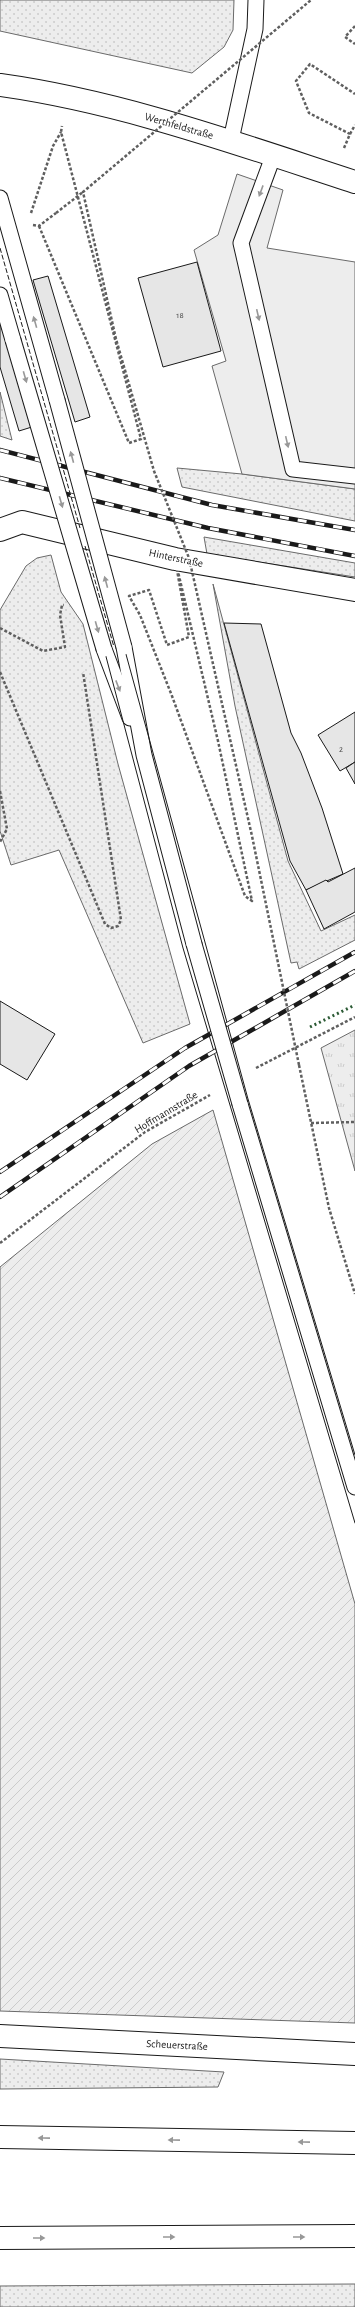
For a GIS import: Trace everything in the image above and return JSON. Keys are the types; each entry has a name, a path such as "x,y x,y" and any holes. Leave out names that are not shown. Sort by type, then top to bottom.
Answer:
{"main road":[{"name":"Werthfeldstraße","path":"0,85 67,96 231,140 355,182"},
{"name":"Hinterstraße","path":"0,530 22,522 175,559 355,590"},
{"name":"Scheuerstraße","path":"0,2036 355,2054"},
{"path":"0,2137 355,2143"},
{"path":"0,2238 355,2236"}],"lane":[{"path":"231,140 255,29 256,0"},
{"path":"274,154 242,243 293,469 355,476"},
{"path":"0,198 124,647 144,755 194,944 355,1487"},
{"path":"0,295 104,649 144,755"}],"path":[{"path":"28,224 39,226 56,213 311,0"},
{"path":"355,26 345,37 355,44"},
{"path":"350,134 309,113 296,81 310,64 355,94"},
{"path":"30,216 53,146 61,132 67,96"},
{"path":"331,174 355,125"},
{"path":"39,226 129,443 141,439 61,132"},
{"path":"82,192 116,339 154,471 189,558 252,836 329,1208 355,1294"},
{"path":"175,559 218,741 252,901 245,896 172,696 140,615 129,596 149,590 168,645 189,637 175,559"},
{"path":"0,628 43,651 65,647 60,615 62,605 68,603"},
{"path":"0,672 106,924 111,928 118,926 121,920 82,665"},
{"path":"0,791 8,829 0,842"},
{"path":"251,1071 355,1017"},
{"name":"Hoffmannstraße","path":"0,1243 145,1132 211,1094"},
{"path":"311,1123 355,1122"}],"green space":[{"path":"0,0 234,0 233,30 224,47 192,73 0,31"},
{"path":"0,392 12,440 0,436"},
{"path":"177,468 242,474 355,489 355,521 182,487"},
{"path":"204,537 355,563 355,577 207,554"},
{"path":"51,555 61,592 83,624 118,764 190,1024 143,1043 59,850 11,865 0,831 0,610 26,566 37,558"},
{"path":"213,584 288,861 321,931 355,915 355,940 299,969 297,962 291,963 235,706"},
{"path":"355,1030 355,1171 321,1048"},
{"path":"213,1110 355,1604 355,2023 0,2011 0,1267 152,1144"},
{"path":"0,2059 224,2072 218,2087 0,2089"},
{"path":"355,2284 355,2307 0,2307 0,2286"}],"shaded area":[{"path":"237,174 283,190 267,248 355,262 355,489 242,474 212,366 226,361 194,250 218,235"}],"building":[{"path":"197,262 221,351 163,367 138,278"},
{"path":"48,276 90,417 75,422 33,280"},
{"path":"0,311 35,426 19,431 0,367"},
{"path":"224,623 261,624 291,733 301,753 322,808 343,874 306,890 290,861"},
{"path":"355,712 355,762 340,771 318,735"},
{"path":"355,762 355,784 346,768"},
{"path":"355,868 355,912 324,929 306,890 326,880 328,882"},
{"path":"0,1001 55,1034 27,1080 0,1064"}],"tram line":[{"path":"124,647 248,1099 355,1455"},
{"path":"104,649 183,948 355,1523"}],"railway":[{"path":"0,450 212,505 355,530"},
{"path":"0,478 208,528 355,556"},
{"path":"0,1172 185,1048 355,952"},
{"path":"0,1197 189,1066 355,971"}],"hedge":[{"path":"310,1027 355,1005"}],"fence":[{"path":"0,248 80,528"},
{"path":"85,546 114,647"}]}
